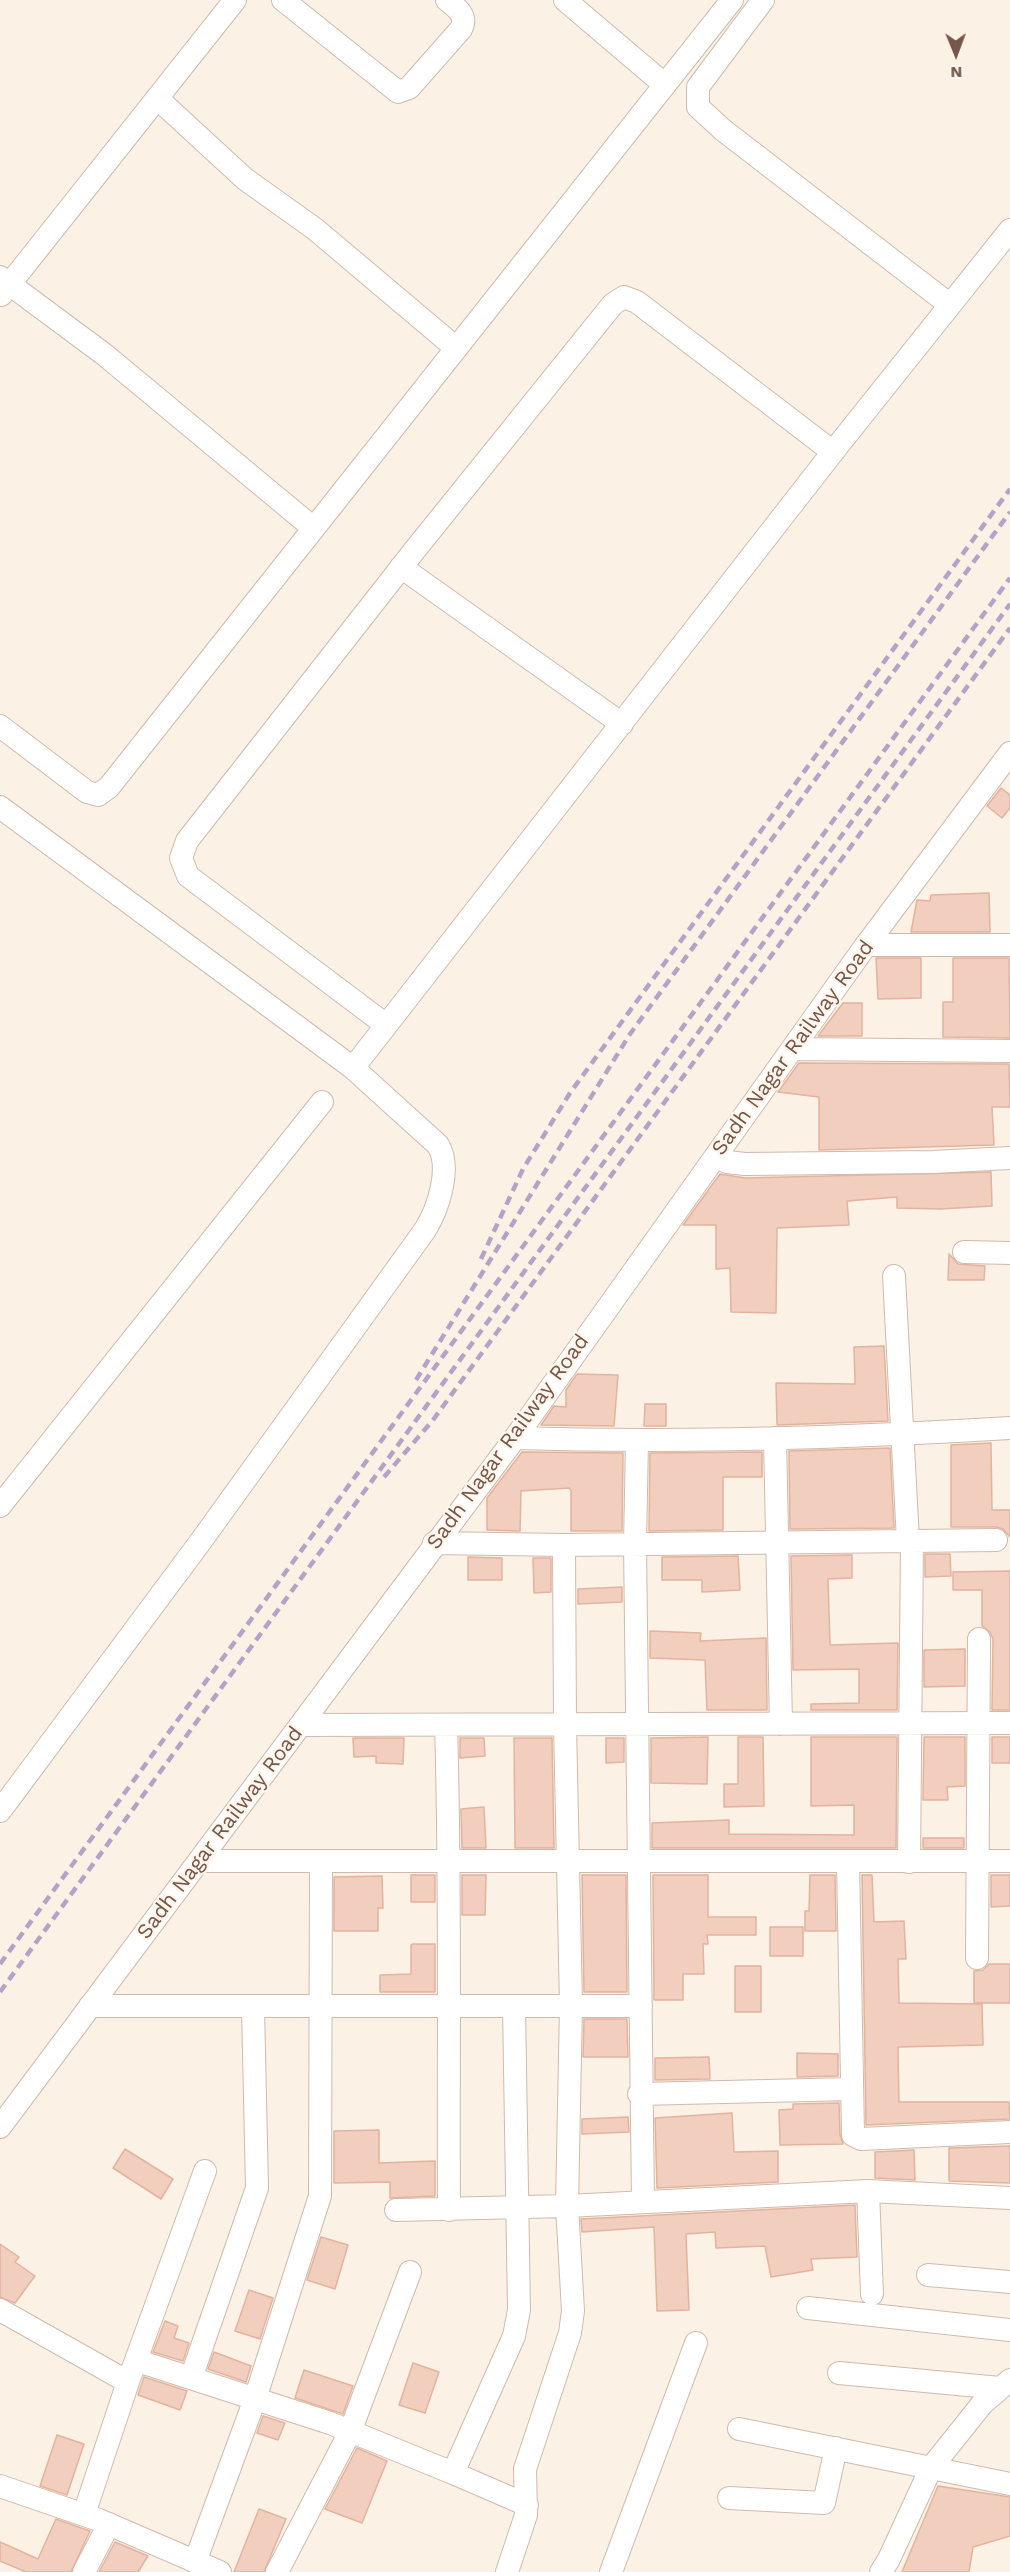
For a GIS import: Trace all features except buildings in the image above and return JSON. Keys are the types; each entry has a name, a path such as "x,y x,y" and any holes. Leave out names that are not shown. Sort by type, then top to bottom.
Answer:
{"street":[{"path":"235,0 3,285 105,355 312,527"},
{"path":"283,0 398,92 409,88 464,24 462,13 447,0"},
{"path":"565,0 665,85"},
{"path":"0,726 87,792 93,795 104,792 732,0"},
{"path":"763,0 698,87 698,107 723,130 950,305"},
{"path":"157,98 245,179 315,229 456,348"},
{"path":"353,1068 833,452 1010,230"},
{"path":"386,1025 188,876 182,858 187,841 401,567 613,304 624,297 637,302 833,452"},
{"path":"401,567 622,724"},
{"name":"Sadh Nagar Railway Road","path":"0,2127 200,1861 434,1543 515,1438 866,945 1007,762"},
{"path":"0,807 353,1068 441,1150 444,1166 433,1217 201,1541 0,1811"},
{"path":"866,945 1010,945"},
{"path":"792,1049 1010,1051"},
{"path":"0,1506 322,1102"},
{"path":"715,1157 727,1162 745,1164 933,1162 1010,1158"},
{"path":"964,1252 1010,1253"},
{"path":"894,1276 910,1541 909,1862"},
{"path":"515,1438 637,1442 902,1434 1010,1428"},
{"path":"776,1438 776,1542 781,1724"},
{"path":"637,1442 635,1544 639,1724 637,1862 641,2006 639,2094 642,2202"},
{"path":"434,1543 564,1545 996,1540"},
{"path":"507,2572 525,2522 525,2469 572,2323 567,2206 571,2006 564,1724 564,1545"},
{"path":"977,1958 979,1639"},
{"path":"301,1725 1010,1723"},
{"path":"446,1725 450,1861 449,2210"},
{"path":"200,1861 1010,1861"},
{"path":"195,2562 255,2399 320,2196 321,1861"},
{"path":"848,1862 852,2130 856,2138 1010,2132"},
{"path":"90,2006 641,2006"},
{"path":"453,2473 516,2324 519,2301 519,2207 514,2006"},
{"path":"191,2378 256,2193 253,2007"},
{"path":"639,2094 851,2089"},
{"path":"84,2514 128,2382 138,2361 205,2171"},
{"path":"396,2210 567,2206 868,2191 1010,2198"},
{"path":"868,2191 872,2295"},
{"path":"278,2572 350,2432 410,2272"},
{"path":"928,2275 1010,2279"},
{"path":"808,2308 1010,2330"},
{"path":"0,2310 128,2382"},
{"path":"610,2572 696,2343"},
{"path":"138,2361 350,2432 526,2505"},
{"path":"839,2373 1005,2384"},
{"path":"880,2572 889,2559 931,2468 982,2404 1005,2384"},
{"path":"739,2429 1010,2484"},
{"path":"729,2498 824,2503 836,2448"},
{"path":"2,2491 84,2514 220,2572"},
{"path":"84,2572 109,2524"}],"railway":[{"path":"481,1259 523,1169 570,1093 1010,489"},
{"path":"416,1380 630,1034 1010,512"},
{"path":"0,1964 1010,578"},
{"path":"0,1992 1010,604"},
{"path":"384,1477 433,1420 1010,628"}]}
